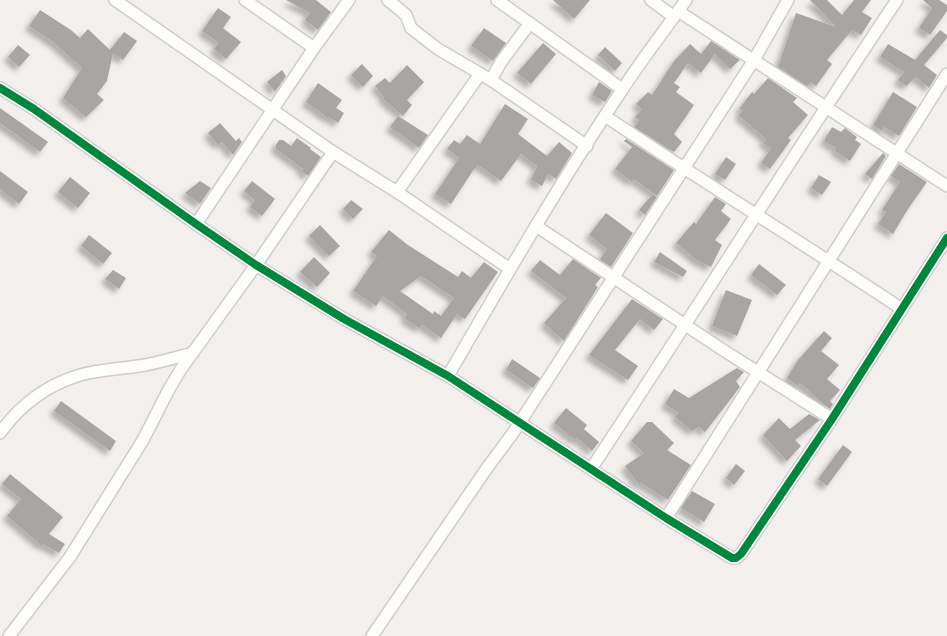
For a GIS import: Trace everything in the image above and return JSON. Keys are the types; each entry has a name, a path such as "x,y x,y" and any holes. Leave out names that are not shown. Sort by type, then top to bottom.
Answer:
{"street":[{"path":"115,0 333,152 397,192 510,269"},
{"path":"245,0 314,48"},
{"path":"196,224 314,48 349,0"},
{"path":"388,0 406,15 408,24 414,31 438,49 492,80 587,146"},
{"path":"497,0 622,90"},
{"path":"651,0 754,60 947,186"},
{"path":"448,376 510,269 605,116 686,0"},
{"path":"372,636 520,422 754,60 788,0"},
{"path":"592,469 826,106 897,0"},
{"path":"492,80 501,62 530,23"},
{"path":"397,192 480,74"},
{"path":"666,518 947,74"},
{"path":"0,88 256,265 344,319 448,376 666,518 727,556 736,558 741,554 832,419 947,238"},
{"path":"605,116 902,309"},
{"path":"9,636 70,557 143,440 168,391 193,352 256,265 333,152"},
{"path":"536,226 832,419"},
{"path":"0,433 11,417 31,399 54,386 80,375 146,365 193,352"}],"building":[{"path":"286,0 316,0 331,12 318,30 305,20 310,13"},
{"path":"553,0 590,0 574,19"},
{"path":"810,0 827,0 842,15 854,0 871,0 862,12 872,18 861,35 852,30 827,60 832,64 816,86 811,82 807,86 778,67 796,13 836,27"},
{"path":"923,0 939,0 947,5 947,11 930,35 919,28 932,8"},
{"path":"218,8 231,17 223,28 241,42 226,59 214,49 219,43 202,31"},
{"path":"40,10 80,38 88,29 110,50 124,32 137,41 123,60 113,53 107,81 97,94 104,100 86,117 63,98 82,68 53,42 29,26"},
{"path":"484,28 506,43 493,61 471,46"},
{"path":"940,30 947,35 947,38 924,65 937,75 929,88 916,77 906,86 898,80 904,72 880,57 888,44 915,60"},
{"path":"711,41 740,60 730,69 715,54 701,73 688,63 674,83 680,87 676,92 694,105 674,134 682,142 674,152 634,127 639,120 635,117 642,109 636,104 648,92 652,95 674,61 690,44 701,54"},
{"path":"543,43 556,54 531,84 517,73"},
{"path":"18,45 30,55 19,67 8,57"},
{"path":"605,47 622,63 615,71 598,55"},
{"path":"362,64 373,76 363,87 351,75"},
{"path":"407,65 424,82 407,100 412,105 403,116 383,99 384,97 375,86 385,78 390,83"},
{"path":"282,70 286,76 275,92 267,82"},
{"path":"768,78 797,98 793,102 808,115 788,138 791,140 770,169 761,163 771,148 763,143 766,139 739,116 742,110 739,109 752,92 754,94"},
{"path":"599,82 612,91 605,102 592,95"},
{"path":"318,83 342,100 336,108 344,113 338,123 306,102"},
{"path":"893,92 917,107 899,136 884,127 882,131 873,125"},
{"path":"505,104 528,119 518,134 547,156 559,142 572,153 556,179 548,174 542,186 531,180 537,166 521,154 501,181 478,165 451,204 435,194 459,158 447,149 454,140 460,144 467,135 480,144"},
{"path":"0,108 48,142 40,152 0,123"},
{"path":"398,116 428,135 419,148 390,127"},
{"path":"220,123 236,141 239,138 242,142 233,155 222,142 218,145 208,133"},
{"path":"832,127 841,132 845,128 857,137 855,140 861,144 850,161 835,151 836,148 824,141"},
{"path":"297,138 321,157 308,176 301,171 303,169 276,149 279,140 283,140 291,146"},
{"path":"626,139 674,170 657,196 634,179 632,182 615,169 632,147 624,141"},
{"path":"883,153 886,156 872,179 865,174"},
{"path":"726,157 736,164 725,180 715,174"},
{"path":"899,164 927,182 893,234 878,224 886,212 882,210 900,182 891,176"},
{"path":"0,171 28,192 19,204 0,189"},
{"path":"819,175 831,182 822,195 811,188"},
{"path":"70,177 90,193 78,208 58,192"},
{"path":"200,181 211,188 200,204 185,193"},
{"path":"252,181 275,199 262,216 250,207 255,200 244,191"},
{"path":"653,194 657,197 645,215 639,210"},
{"path":"715,197 726,204 721,211 731,219 715,240 722,245 711,267 698,261 676,243 694,222 696,224"},
{"path":"351,200 363,209 353,219 343,209"},
{"path":"606,213 633,233 611,267 600,259 607,249 589,235"},
{"path":"320,225 340,246 329,256 309,236"},
{"path":"389,230 408,245 458,277 462,271 471,278 484,262 498,272 465,319 457,314 441,338 422,325 419,328 404,318 407,314 383,296 376,306 353,291 377,256 371,252","holes":["421,276 454,298 441,316 434,311 433,314 400,291"]},
{"path":"89,235 112,253 103,264 81,246"},
{"path":"660,252 687,271 683,277 654,262"},
{"path":"314,257 330,273 317,287 300,272"},
{"path":"573,259 601,278 595,285 598,287 564,341 544,323 566,298 531,271 540,260 560,275"},
{"path":"759,264 786,285 777,295 751,275"},
{"path":"113,270 126,278 119,289 105,279"},
{"path":"726,290 752,300 737,336 712,326"},
{"path":"632,299 663,319 654,330 640,319 615,350 638,366 628,380 589,355"},
{"path":"824,331 832,338 821,351 839,365 827,379 840,390 830,401 833,404 830,409 800,383 798,386 787,378 798,360"},
{"path":"512,359 540,378 533,388 506,370"},
{"path":"737,368 744,372 736,381 740,387 705,432 699,427 692,431 675,417 679,413 665,404 674,389 689,398"},
{"path":"61,401 116,441 110,451 54,411"},
{"path":"566,408 587,425 584,429 599,442 592,451 577,438 575,440 554,423"},
{"path":"809,414 820,420 795,440 801,446 787,461 763,435 779,418 790,429"},
{"path":"647,422 652,422 674,443 667,450 691,465 668,500 641,483 639,485 625,466 644,453 631,441"},
{"path":"843,445 852,452 827,486 818,479"},
{"path":"736,464 745,471 734,485 726,478"},
{"path":"10,474 63,517 49,534 65,544 59,553 43,544 42,546 7,516 21,499 2,484"},
{"path":"692,491 715,504 704,522 681,508"}],"cycle path":[{"path":"0,88 34,109 256,265 344,319 448,376 666,518 732,558 736,558 741,554 832,419 947,238"}]}
